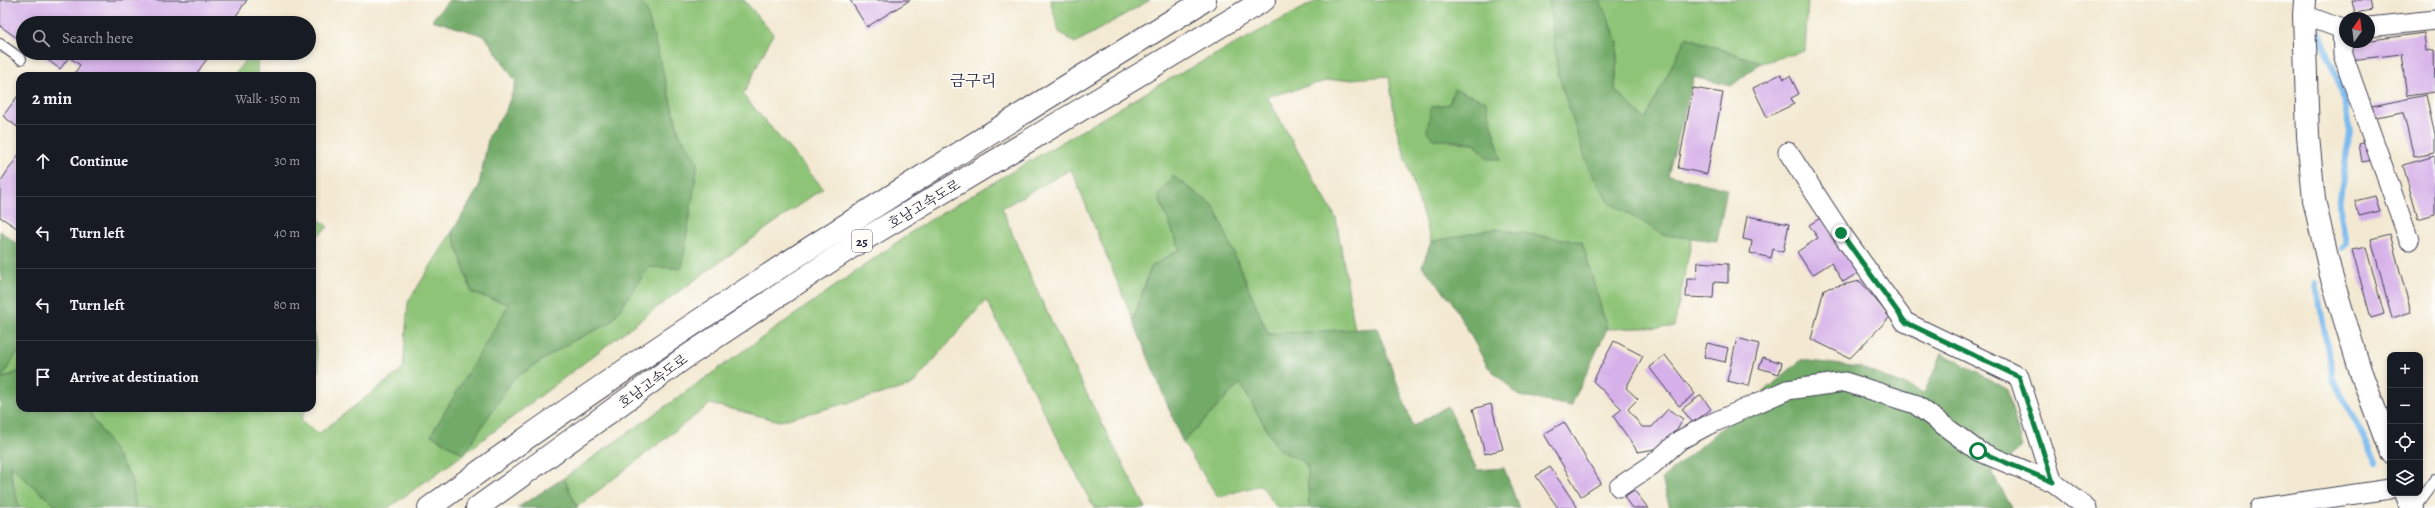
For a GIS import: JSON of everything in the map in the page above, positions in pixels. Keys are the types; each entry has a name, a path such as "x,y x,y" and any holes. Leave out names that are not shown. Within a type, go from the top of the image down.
{"main road":[{"name":"호남고속도로","path":"429,508 670,339 896,191 1205,0"},
{"name":"호남고속도로","path":"477,508 683,359 853,246 1264,0"},
{"path":"2304,8 2308,136 2314,200 2331,275 2360,370 2387,443"},
{"path":"2407,496 2413,508"}],"street":[{"path":"2304,8 2339,27"},
{"path":"2375,26 2435,20"},
{"path":"2343,48 2343,55 2409,240"},
{"path":"1788,152 1841,233 1905,322 2019,377 2053,482"},
{"path":"1619,487 1652,464 1680,440 1708,424 1787,390 1845,382 1915,404 1978,451 2053,482 2087,508"},
{"path":"2260,508 2387,489"}],"lane":[{"path":"0,44 16,56"},
{"path":"2413,508 2435,479"}],"green space":[{"path":"449,0 638,0 646,8 679,133 698,162 682,268 649,267 610,323 569,343 513,379 464,454 431,435 509,304 472,293 452,232 478,189 489,135 506,110 516,82 485,36 432,20"},
{"path":"638,0 744,0 773,34 743,95 823,188 656,308 464,454 513,379 569,343 610,323 649,267 682,268 697,162 679,133 646,8"},
{"path":"1050,0 1150,0 1075,43 1059,32"},
{"path":"1318,0 1549,0 1558,74 1664,235 1692,238 1674,327 1607,329 1582,242 1494,229 1431,242 1396,127 1389,76 1326,81 1267,97 1336,218 1355,330 1268,334 1214,206 1158,196 1180,249 1151,267 1133,320 1071,169 1002,208 1034,284 1052,322 1146,508 1094,508 986,300 911,386 780,421 710,404 577,507 564,478 920,226 1162,83","holes":["1449,104 1488,159 1475,143 1452,142 1431,107"]},
{"path":"1549,0 1600,0 1618,42 1615,90 1645,120 1686,37 1761,63 1731,86 1694,77 1668,175 1727,189 1717,241 1664,235 1610,203 1588,167 1558,74"},
{"path":"1600,0 1808,0 1805,51 1761,63 1686,37 1646,120 1615,90 1618,42"},
{"path":"246,60 258,60 257,72 236,72"},
{"path":"1454,89 1486,101 1501,159 1488,159 1475,143 1433,139 1427,131 1431,107 1449,104"},
{"path":"1173,176 1214,206 1268,334 1377,328 1413,426 1448,406 1477,470 1504,468 1519,508 1311,508 1309,505 1307,464 1278,449 1240,383 1183,443 1133,320 1151,267 1180,249 1158,196"},
{"path":"316,217 328,227 316,237"},
{"path":"1494,229 1582,242 1607,329 1571,406 1519,396 1488,367 1451,300 1422,266 1431,242"},
{"path":"0,231 16,243 16,355 1,379 16,373 16,412 90,412 131,478 136,508 58,508 9,465 19,508 0,508 0,281 3,278 0,274"},
{"path":"452,232 472,293 509,304 431,435 464,454 388,508 136,508 131,478 90,412 304,412 301,421 318,434 403,369 408,302"},
{"path":"316,349 319,370 316,379"},
{"path":"1942,353 2007,389 2022,447 1992,472 2012,508 1670,508 1662,479 1801,360 1859,367 1924,393"},
{"path":"16,354 16,373 0,379"},
{"path":"1240,383 1278,449 1307,464 1309,505 1311,508 1277,508 1261,485 1218,497 1183,443"},
{"path":"9,464 58,508 19,508"},
{"path":"564,478 578,508 517,508"}],"building":[{"path":"0,0 247,0 236,16 16,16 16,37 0,26"},
{"path":"850,0 910,0 867,27"},
{"path":"2352,0 2370,0 2372,10 2355,12"},
{"path":"2424,33 2426,51 2434,50 2435,92 2407,96 2401,54 2351,60 2350,48 2375,48 2375,40"},
{"path":"48,60 67,60 60,69"},
{"path":"73,60 206,60 198,72 76,72 80,65"},
{"path":"1781,74 1784,79 1790,76 1799,94 1791,98 1794,104 1767,117 1753,88"},
{"path":"1693,88 1723,93 1707,174 1678,168"},
{"path":"2426,95 2435,134 2435,153 2414,157 2403,112 2375,117 2372,106"},
{"path":"16,98 16,126 3,116"},
{"path":"2368,142 2372,160 2362,162 2359,144"},
{"path":"2435,156 2435,214 2418,219 2403,165"},
{"path":"16,159 16,227 0,217 0,182"},
{"path":"2375,196 2380,211 2359,216 2355,201"},
{"path":"1747,216 1789,224 1783,252 1773,249 1771,258 1750,253 1752,241 1743,239"},
{"path":"1822,217 1858,273 1843,282 1831,263 1812,275 1797,252 1818,238 1809,225"},
{"path":"2390,234 2411,312 2392,318 2371,239"},
{"path":"2366,247 2384,314 2371,318 2352,250"},
{"path":"1698,262 1728,264 1728,283 1714,282 1713,298 1686,297 1687,279 1697,279"},
{"path":"1860,281 1890,317 1850,358 1811,339 1824,289"},
{"path":"1737,338 1759,344 1749,386 1727,381"},
{"path":"1614,341 1643,356 1626,388 1638,399 1628,409 1642,427 1652,427 1668,409 1683,419 1666,447 1638,452 1613,416 1622,409 1593,381"},
{"path":"1707,343 1728,348 1725,362 1704,357"},
{"path":"1665,355 1695,394 1679,406 1649,367"},
{"path":"1763,357 1782,363 1779,374 1759,368"},
{"path":"1701,395 1711,409 1693,423 1682,409"},
{"path":"1491,404 1503,449 1485,454 1473,409"},
{"path":"1564,422 1601,483 1581,496 1544,434"},
{"path":"1550,467 1578,508 1558,508 1536,476"},
{"path":"1634,490 1648,508 1632,508 1624,497"}],"waterway":[{"path":"2316,27 2341,88 2350,132 2339,204 2346,244 2342,249"},
{"path":"2316,283 2333,379 2376,462"}],"district":[{"name":"금구리","path":"973,80"}],"route":[{"path":"1841,233 1905,322 2019,377 2035,431 2053,482 1978,451"}]}
